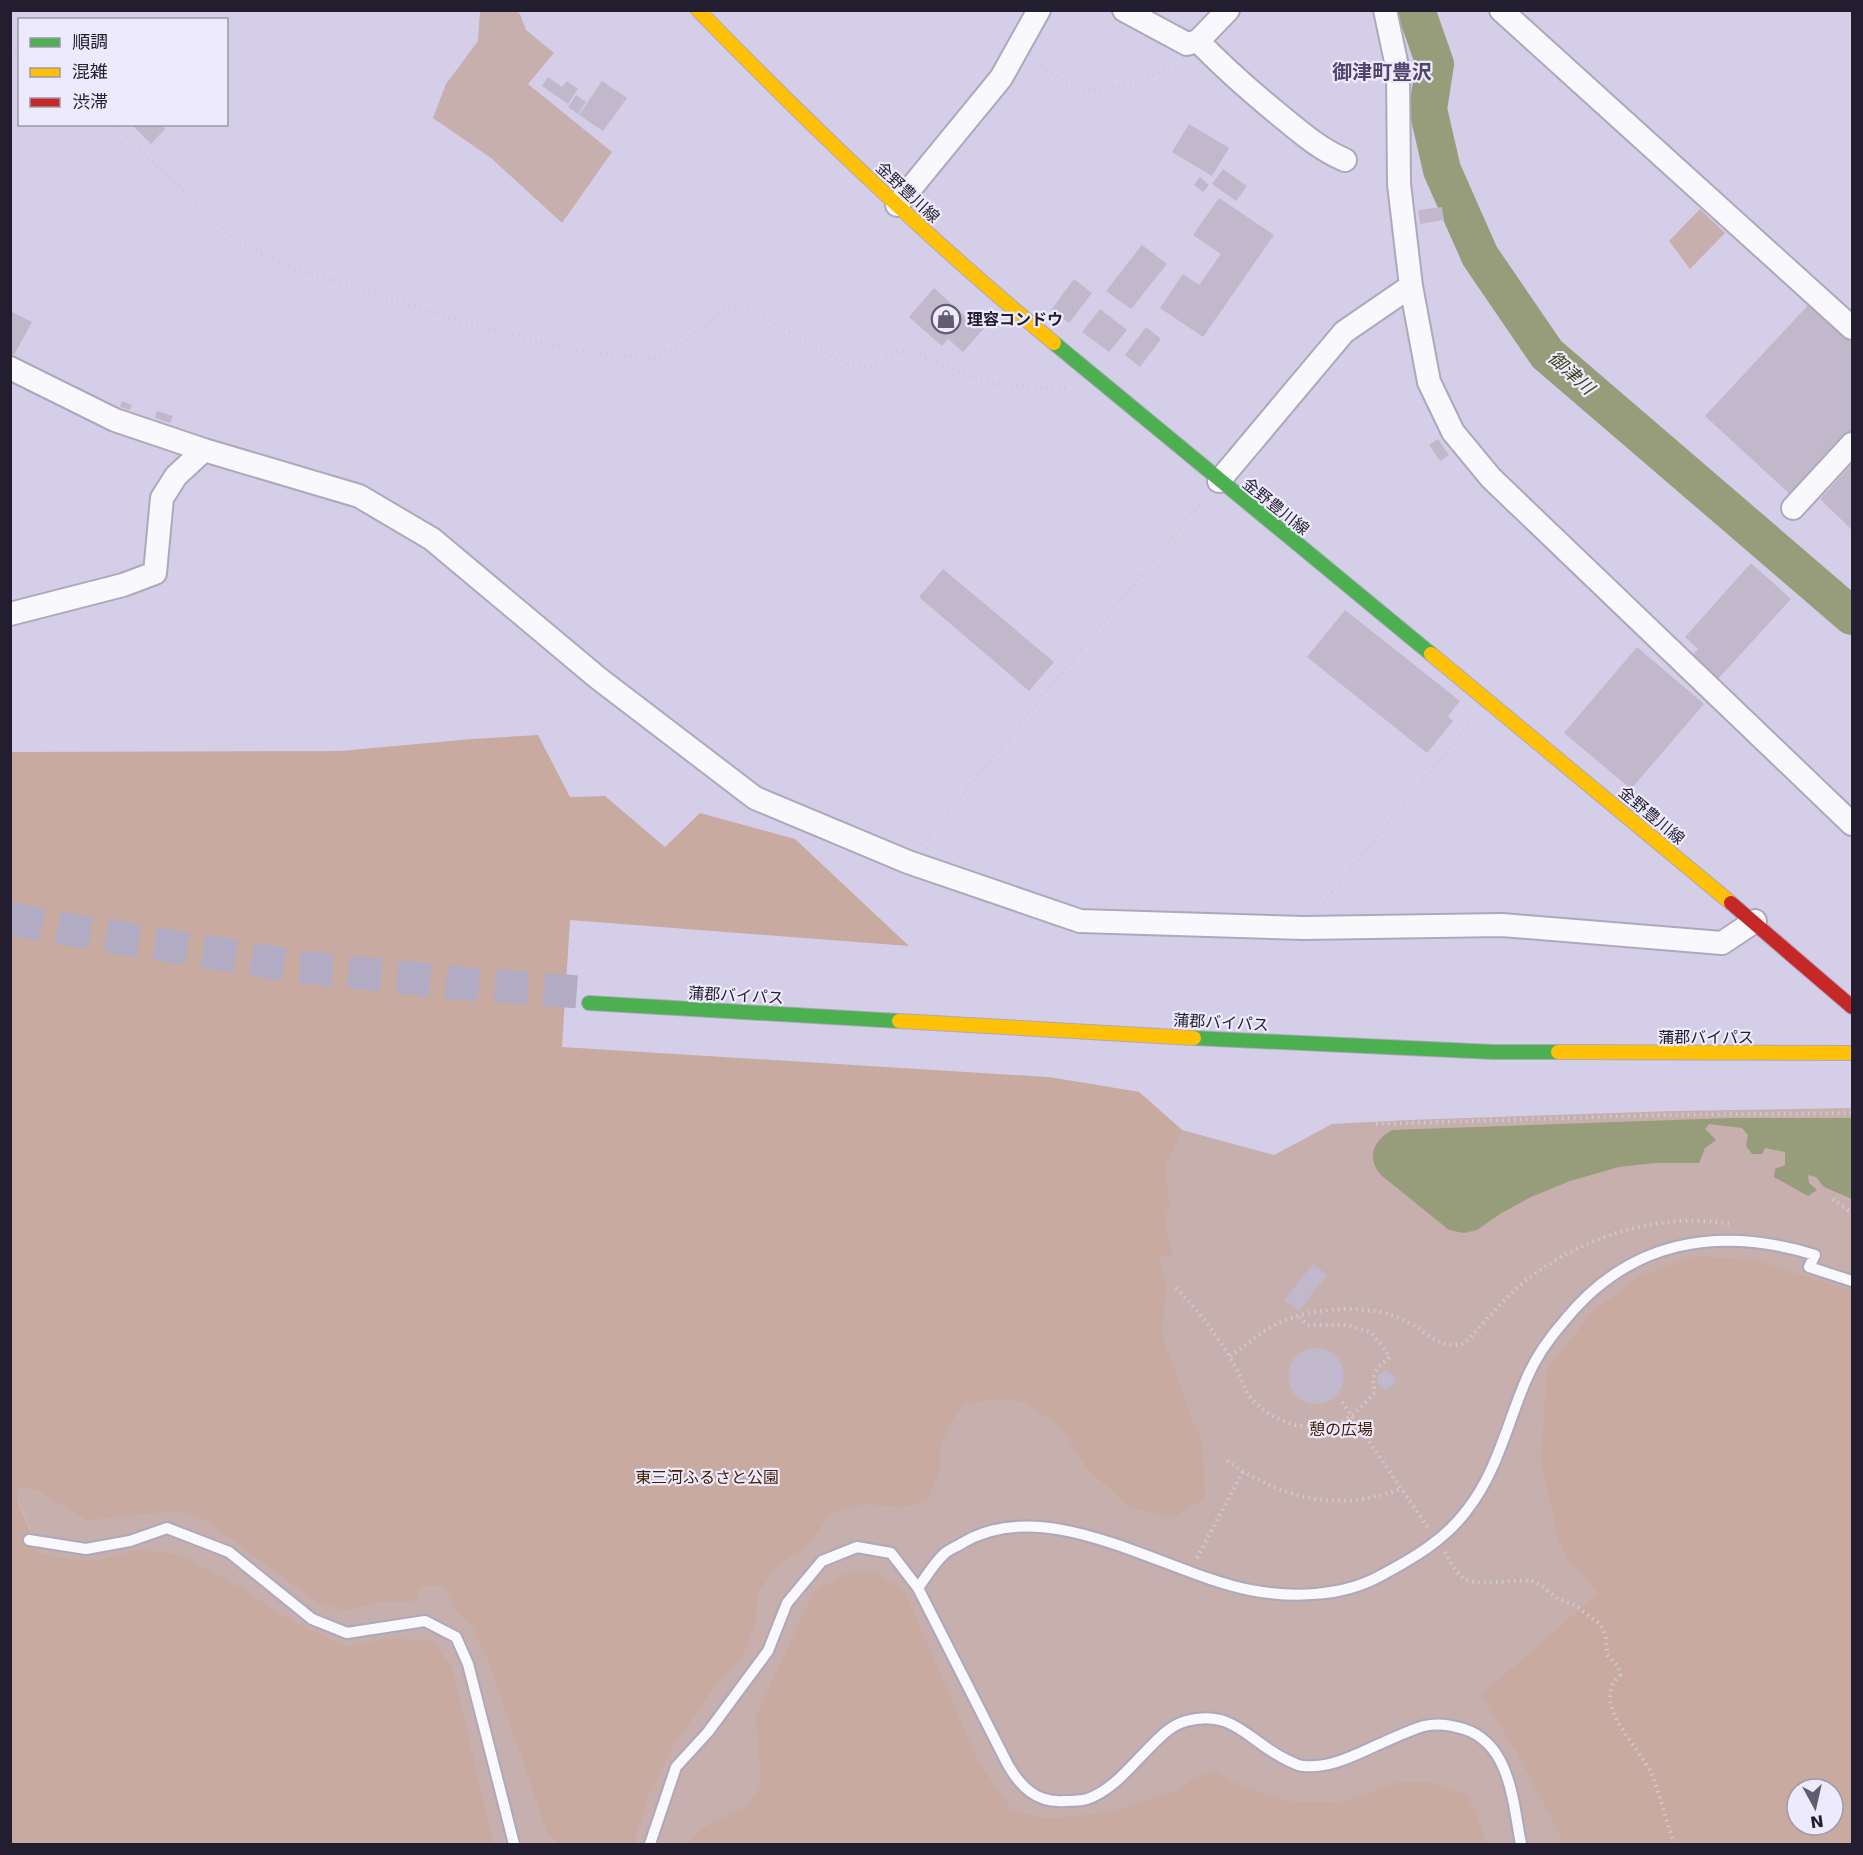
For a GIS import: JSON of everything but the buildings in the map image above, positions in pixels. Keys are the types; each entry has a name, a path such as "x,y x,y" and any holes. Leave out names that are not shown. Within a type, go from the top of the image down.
{"main road":[{"name":"金野豊川線","path":"698,10 774,88 982,282 1219,481 1755,921 1852,1007"},
{"name":"蒲郡バイパス","path":"1201,1024 591,998 1187,1037 1493,1052 1814,1048 1852,1042"},
{"name":"蒲郡バイパス","path":"1235,1026 1453,1036"},
{"name":"蒲郡バイパス","path":"1525,1038 1814,1048 1852,1053"}],"street":[{"path":"897,205 1001,78 1039,10"},
{"path":"1124,10 1187,44 1198,41 1228,10"},
{"path":"1385,10 1398,71 1399,183 1411,286 1429,382 1453,432 1491,478 1852,824"},
{"path":"1501,10 1852,328"},
{"path":"1198,41 1230,74 1295,128 1325,152 1345,160"},
{"path":"1219,481 1344,332 1411,286"},
{"path":"10,368 115,420 204,450 359,496 432,539 461,561 598,678 755,798 908,862 1080,921 1304,928 1502,925 1722,943 1755,921"},
{"path":"1793,508 1852,444"},
{"path":"10,614 123,585 155,573 162,498 176,476 204,450"}],"lane":[{"path":"918,1588 945,1553 970,1538 996,1529 1029,1526 1069,1531 1250,1590 1307,1594 1340,1591 1375,1579 1407,1562 1437,1541 1467,1511 1488,1478 1527,1378 1552,1335 1581,1300 1606,1279 1655,1253 1679,1245 1717,1240 1754,1242 1799,1250 1815,1255 1809,1267 1852,1281"},
{"path":"29,1540 86,1549 130,1541 167,1528 229,1552 312,1619 347,1633 425,1621 456,1637 468,1664 514,1845"},
{"path":"650,1845 676,1767 708,1732 768,1651 787,1602 822,1561 857,1547 891,1553 918,1588 1008,1765 1021,1786 1037,1797 1059,1802 1085,1800 1106,1790 1167,1730 1183,1722 1203,1717 1221,1719 1241,1729 1282,1758 1301,1766 1320,1766 1338,1762 1424,1726 1448,1724 1470,1731 1497,1753 1508,1776 1521,1845"}],"path":[{"path":"1037,62 1073,88 1086,91 1130,85 1166,69 1198,41"},
{"path":"115,126 238,243 293,268 470,324 576,351 649,358 678,346 721,312 734,308 748,310 848,364 863,368 873,366 898,350 909,351 981,381 1008,386 1063,389 1102,383"},
{"path":"908,862 1219,481"},
{"path":"1304,928 1488,700"},
{"path":"1376,1124 1659,1115 1852,1113"},
{"path":"1833,1199 1852,1213"},
{"path":"1230,1356 1282,1322 1343,1308 1362,1309 1407,1321 1444,1345 1456,1346 1466,1343 1515,1290 1533,1275 1581,1246 1611,1234 1646,1225 1717,1221 1740,1226"},
{"path":"1176,1288 1197,1308 1230,1356 1250,1396 1275,1419 1295,1425 1313,1427 1328,1425 1351,1416 1375,1392 1372,1376 1378,1367 1390,1357 1372,1333 1346,1325 1307,1325 1300,1317"},
{"path":"1342,1402 1456,1571 1466,1580 1480,1584 1530,1580 1541,1585 1558,1599 1573,1604 1600,1624 1606,1637 1607,1655 1618,1666 1620,1675 1614,1681 1610,1700 1623,1732 1650,1772 1674,1845"},
{"path":"1227,1461 1266,1485 1311,1499 1360,1500 1400,1489"},
{"path":"1190,1572 1243,1471"}],"green space":[{"path":"480,11 516,11 520,14 526,30 554,53 528,84 612,152 562,223 491,158 433,118 446,84 478,41"},
{"path":"1700,209 1725,233 1690,269 1669,241"},
{"path":"538,735 570,797 605,796 665,847 700,813 795,839 909,946 570,920 562,1047 1048,1077 1139,1092 1182,1130 1165,1167 1170,1207 1165,1216 1172,1257 1161,1256 1159,1262 1167,1282 1162,1334 1192,1420 1202,1439 1205,1498 1174,1517 1129,1507 1086,1467 1061,1427 1024,1402 997,1399 963,1405 941,1444 940,1468 928,1499 911,1506 864,1504 830,1513 809,1544 779,1564 757,1594 756,1623 742,1658 721,1677 672,1748 647,1799 634,1844 560,1844 547,1832 489,1662 473,1628 457,1612 444,1586 422,1586 415,1601 380,1602 345,1611 319,1603 209,1523 186,1512 87,1520 37,1490 17,1487 18,1502 40,1554 96,1561 137,1550 178,1554 247,1591 274,1611 348,1647 388,1638 432,1641 451,1665 494,1844 11,1844 10,752 340,751"},
{"name":"東三河ふるさと公園","path":"1048,1077 1139,1092 1182,1130 1274,1155 1332,1124 1674,1111 1852,1108 1852,1844 64,1844 101,1702 11,1484 10,1435 1015,1140"},
{"path":"1695,1256 1754,1260 1852,1291 1852,1844 1562,1844 1562,1839 1517,1753 1481,1695 1599,1593 1569,1561 1559,1541 1541,1463 1547,1370 1593,1311 1642,1275"},
{"path":"848,1573 876,1573 905,1592 978,1761 1011,1809 1047,1819 1111,1812 1177,1790 1194,1778 1214,1771 1241,1786 1287,1801 1342,1803 1394,1783 1430,1782 1467,1795 1483,1830 1486,1844 688,1844 703,1828 748,1805 761,1786 756,1716 814,1591"}],"shaded area":[{"path":"1731,1118 1852,1118 1852,1199 1824,1187 1816,1177 1808,1175 1809,1183 1817,1190 1808,1196 1774,1177 1775,1169 1785,1165 1785,1152 1765,1148 1762,1154 1752,1154 1746,1146 1748,1135 1742,1128 1709,1124 1705,1129 1716,1140 1705,1148 1699,1163 1655,1163 1619,1167 1570,1181 1531,1197 1477,1230 1464,1233 1449,1230 1381,1175 1376,1168 1373,1156 1376,1144 1392,1130"}],"waterway":[{"name":"御津川","path":"1416,10 1435,64 1428,109 1442,170 1480,256 1547,354 1852,616"}],"tunnel":[{"path":"10,918 294,966 447,982 592,993"}],"traffic: fast":[{"path":"1054,343 1431,654"},
{"path":"589,1003 899,1021"},
{"path":"1194,1038 1493,1052 1558,1052"}],"traffic: slow":[{"path":"698,10 871,181 1007,304 1054,343"},
{"path":"1431,654 1731,903"},
{"path":"899,1021 1194,1038"},
{"path":"1558,1052 1852,1053"}],"traffic: jam":[{"path":"1731,903 1852,1007"}],"place":[{"name":"理容コンドウ","path":"946,319"}],"district":[{"name":"御津町豊沢","path":"1382,72"}],"park label":[{"name":"憩の広場","path":"1341,1429"}]}
